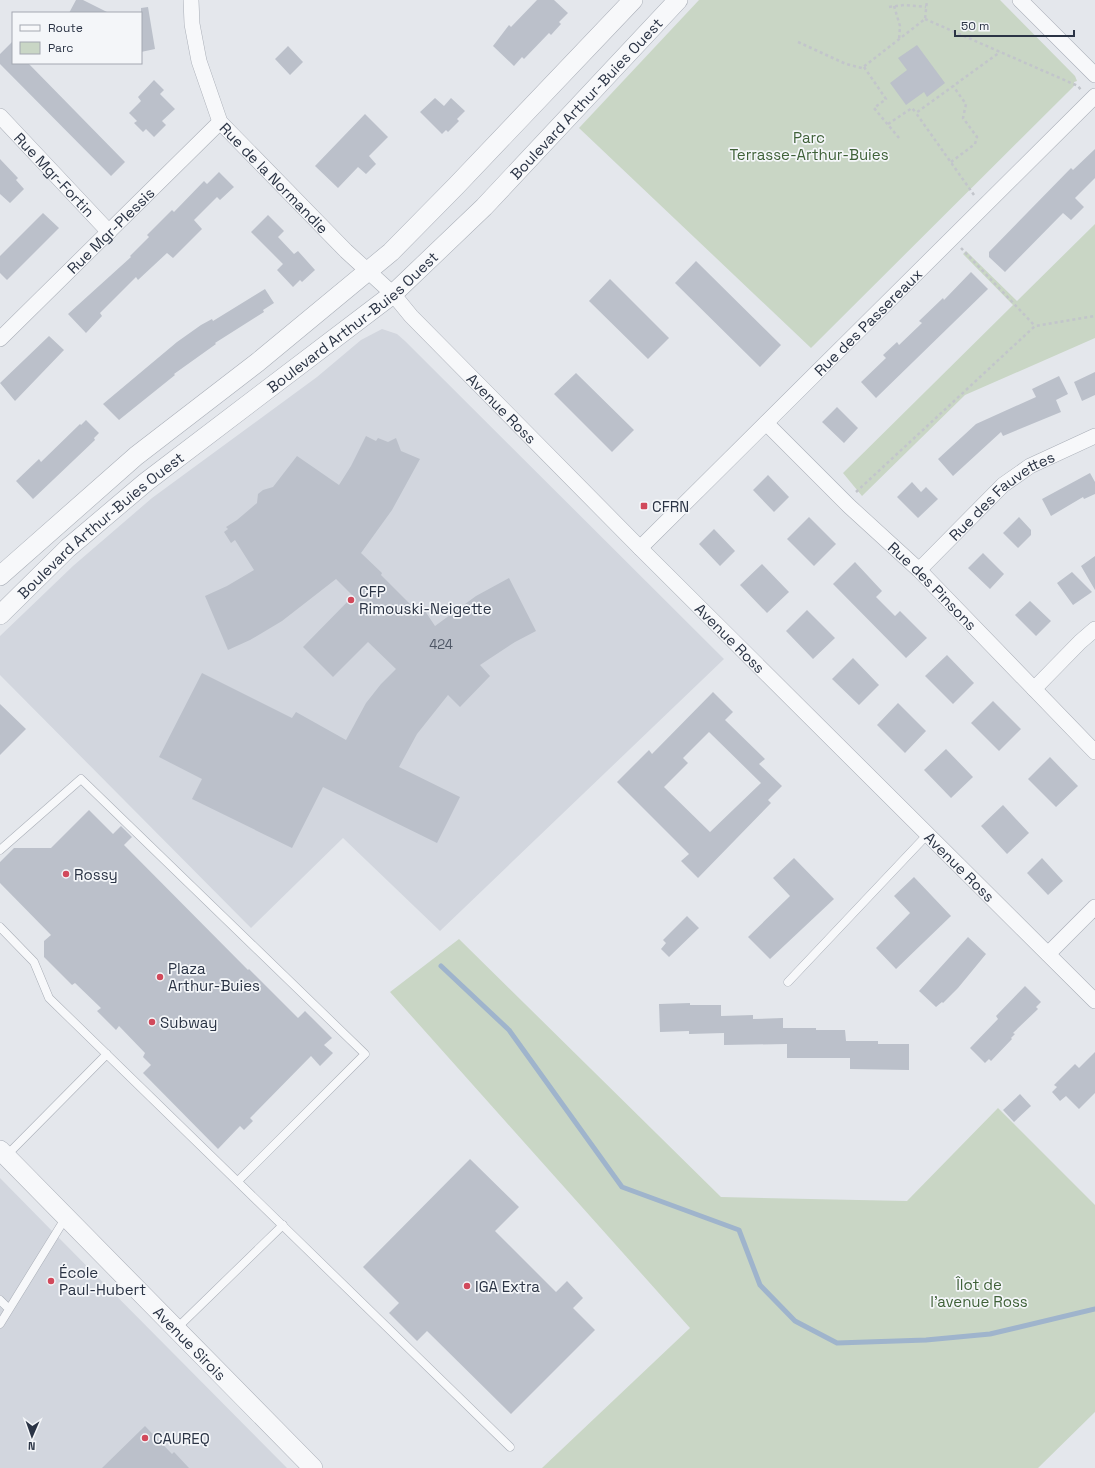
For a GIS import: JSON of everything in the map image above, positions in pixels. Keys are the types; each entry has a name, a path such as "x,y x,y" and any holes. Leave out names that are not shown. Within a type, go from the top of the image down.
{"street":[{"name":"Rue de la Normandie","path":"191,0 192,24 199,61 220,122 346,251 369,271"},
{"name":"Boulevard Arthur-Buies Ouest","path":"0,576 136,456 258,362 391,252 456,186 632,0"},
{"name":"Boulevard Arthur-Buies Ouest","path":"0,615 68,548 146,482 393,294 484,207 678,0"},
{"path":"1020,0 1095,75"},
{"name":"Rue des Passereaux","path":"640,548 1093,98"},
{"name":"Rue Mgr-Fortin","path":"0,116 109,232"},
{"name":"Rue Mgr-Plessis","path":"0,339 220,122"},
{"name":"Avenue Ross","path":"369,271 393,294 417,322 640,548 1095,1001"},
{"name":"Rue des Pinsons","path":"766,423 849,506 919,570 1095,752"},
{"name":"Rue des Fauvettes","path":"919,570 1002,485 1030,466 1095,436"},
{"path":"1034,689 1080,642 1095,629"},
{"path":"1048,954 1095,907"},
{"name":"Avenue Sirois","path":"2,1156 66,1217 313,1468"}],"lane":[{"path":"0,850 81,779 365,1054 238,1181"},
{"path":"788,982 927,835"},
{"path":"0,927 34,962 49,998 510,1447"},
{"path":"2,1156 107,1054"},
{"path":"0,1324 66,1217"},
{"path":"176,1329 283,1225"},
{"path":"0,1300 9,1309"}],"path":[{"path":"798,42 846,64 857,68 864,67 925,19 927,0"},
{"path":"888,7 904,5 926,7"},
{"path":"894,6 900,26 899,40"},
{"path":"925,19 1078,86 1093,98"},
{"path":"916,113 1000,52"},
{"path":"864,67 886,99 874,108 899,138"},
{"path":"951,162 975,144 977,137 963,118 966,104 953,86"},
{"path":"888,124 912,108 982,207"},
{"path":"951,238 1035,326"},
{"path":"849,506 858,489 1035,326 1095,316"}],"shaded area":[{"name":"CFP Rimouski-Neigette","path":"382,329 397,334 405,341 724,659 440,931 343,838 251,928 0,675 0,636 73,566 152,498 317,377 361,340"},
{"name":"École Paul-Hubert","path":"0,1178 56,1235 287,1468 0,1468"}],"green space":[{"name":"Parc Terrasse-Arthur-Buies","path":"699,0 1000,0 1075,76 1077,81 1074,82 1074,86 811,348 579,128"},
{"path":"1095,224 1095,338 965,395 862,496 843,473 1013,305 963,254 966,251 1017,301"},
{"name":"Îlot de l'avenue Ross","path":"459,939 721,1197 907,1201 998,1108 1095,1205 1095,1412 1038,1468 542,1468 690,1328 390,992"}],"building":[{"path":"76,0 83,0 107,12 70,12"},
{"path":"537,0 554,0 568,13 559,22 561,24 551,35 549,33 524,59 522,57 514,66 493,46 509,25 511,27"},
{"path":"148,7 155,49 142,52 142,12 141,8"},
{"path":"12,42 12,64 29,64 125,162 111,176 0,64 0,54"},
{"path":"917,45 945,83 927,97 924,92 906,105 890,83 907,70 898,58"},
{"path":"288,46 303,62 290,75 275,59"},
{"path":"154,80 164,90 160,94 175,109 162,121 166,125 154,137 146,129 143,132 134,123 137,121 129,113 141,101 138,97"},
{"path":"435,98 444,106 451,98 465,111 457,119 459,121 448,132 446,130 442,134 420,112"},
{"path":"365,114 388,137 369,156 376,164 366,174 358,167 338,188 315,166"},
{"path":"1095,149 1095,178 1075,198 1084,207 1071,220 1063,213 1005,272 989,257 989,252 1071,168 1073,170"},
{"path":"0,159 18,178 16,180 24,189 10,203 0,194"},
{"path":"219,172 234,187 220,200 217,197 194,220 202,229 173,258 167,253 138,280 136,277 100,313 102,316 86,333 68,314 131,257 130,256 149,237 147,235 172,210 174,212 204,181 207,184"},
{"path":"43,213 59,228 7,280 0,273 0,256"},
{"path":"268,215 284,231 278,237 294,254 298,251 315,270 302,282 300,280 293,287 277,270 283,264 251,232"},
{"path":"696,261 781,345 760,367 675,283"},
{"path":"971,272 988,289 876,398 861,382 886,358 883,355 897,342 899,345 922,323 919,321 943,298 944,300"},
{"path":"610,279 669,338 648,359 589,301"},
{"path":"265,289 274,303 263,310 264,312 215,343 216,344 174,374 175,375 119,420 103,404 177,342 201,325 212,319 213,321"},
{"path":"49,336 64,350 15,401 0,383"},
{"path":"1095,372 1095,395 1082,401 1074,382"},
{"path":"576,373 634,430 612,452 554,394"},
{"path":"1059,376 1068,394 1056,400 1061,412 1003,436 1001,432 953,476 938,459 976,424 1036,397 1032,389"},
{"path":"837,407 858,428 844,443 822,422"},
{"path":"86,420 99,433 94,438 95,440 33,499 16,481 39,459 41,462"},
{"name":"CFP Rimouski-Neigette","path":"366,436 376,441 378,438 388,442 396,438 401,451 420,459 392,510 361,553 421,615 425,611 435,626 476,596 509,578 536,631 515,642 480,665 490,676 460,707 448,695 417,734 399,767 460,797 437,843 323,787 292,848 192,799 202,779 159,757 202,673 292,718 296,712 346,740 366,703 381,684 396,669 368,642 333,677 303,647 353,596 336,579 282,621 250,640 228,650 205,596 227,586 254,570 235,540 231,543 224,532 228,529 226,527 257,503 258,494 263,490 273,487 297,456 339,485 351,466"},
{"path":"1090,473 1095,482 1095,494 1084,499 1083,497 1051,516 1042,499"},
{"path":"768,475 789,497 774,512 753,490"},
{"path":"912,482 921,492 926,487 938,499 918,518 897,497"},
{"path":"809,517 836,544 814,566 787,539"},
{"path":"1019,517 1031,530 1031,535 1018,548 1003,533"},
{"path":"714,529 735,551 720,566 699,544"},
{"path":"983,553 1004,574 990,589 968,568"},
{"path":"1095,556 1095,590 1081,566"},
{"path":"855,562 882,591 876,597 895,616 900,611 927,638 906,658 833,584"},
{"path":"762,564 789,592 767,613 740,585"},
{"path":"1072,572 1092,592 1073,605 1057,583"},
{"path":"1030,601 1051,621 1036,636 1015,615"},
{"path":"807,610 835,638 813,659 786,631"},
{"path":"947,655 974,683 953,704 925,676"},
{"path":"853,658 879,685 859,705 832,679"},
{"path":"713,692 733,712 725,720 765,759 759,764 782,786 768,800 771,803 698,878 681,861 689,854 617,782 649,750 652,754","holes":["709,732 761,783 710,832 664,787 688,763 683,758"]},
{"path":"993,701 1021,729 999,751 971,723"},
{"path":"898,703 926,731 905,753 877,725"},
{"path":"0,704 26,729 0,755"},
{"path":"946,749 973,777 951,798 924,770"},
{"path":"1050,757 1078,786 1056,807 1028,779"},
{"path":"1003,805 1029,833 1007,854 981,826"},
{"name":"Plaza Arthur-Buies","path":"89,810 113,834 121,826 132,837 124,845 248,970 249,969 298,1018 305,1011 332,1038 324,1045 333,1053 320,1066 311,1056 250,1118 253,1121 244,1130 240,1126 218,1149 143,1073 151,1065 143,1057 145,1053 119,1026 116,1030 97,1011 101,1008 75,983 72,985 44,957 44,941 51,935 0,883 0,862 14,848 51,848"},
{"path":"794,858 834,899 770,959 748,937 790,896 773,878"},
{"path":"1042,858 1063,881 1048,895 1027,873"},
{"path":"914,877 951,916 896,969 876,948 910,913 894,896"},
{"path":"687,916 699,928 669,957 661,949 666,943 663,940"},
{"path":"968,937 986,954 958,988 943,1003 942,1002 936,1007 919,991"},
{"path":"1025,986 1041,1002 1036,1007 1038,1009 1013,1033 1015,1034 1011,1038 1012,1039 991,1061 989,1059 985,1063 970,1048 998,1019 996,1016"},
{"path":"690,1003 690,1005 721,1005 721,1016 753,1015 753,1019 783,1018 783,1028 845,1030 846,1041 878,1041 878,1044 909,1044 909,1070 850,1069 850,1058 787,1058 787,1044 724,1045 724,1033 689,1034 689,1031 660,1032 659,1004"},
{"path":"1095,1052 1095,1093 1079,1109 1066,1096 1060,1101 1052,1092 1057,1087 1054,1085 1075,1064 1079,1068"},
{"path":"1020,1094 1031,1106 1014,1122 1003,1110"},
{"name":"IGA Extra","path":"470,1159 519,1207 495,1231 556,1292 567,1281 583,1298 573,1308 595,1330 511,1414 427,1331 417,1341 389,1313 399,1303 363,1267"},
{"name":"CAUREQ","path":"145,1426 172,1454 174,1452 189,1468 102,1468"}],"waterway":[{"path":"441,966 509,1030 622,1187 739,1230 760,1285 795,1321 837,1343 926,1340 990,1334 1095,1309"}],"place":[{"name":"CFRN","path":"644,506"},
{"name":"CFP Rimouski-Neigette","path":"351,600"},
{"name":"Rossy","path":"66,874"},
{"name":"Plaza Arthur-Buies","path":"160,977"},
{"name":"Subway","path":"152,1022"},
{"name":"École Paul-Hubert","path":"51,1281"},
{"name":"IGA Extra","path":"467,1286"},
{"name":"CAUREQ","path":"145,1438"}]}
